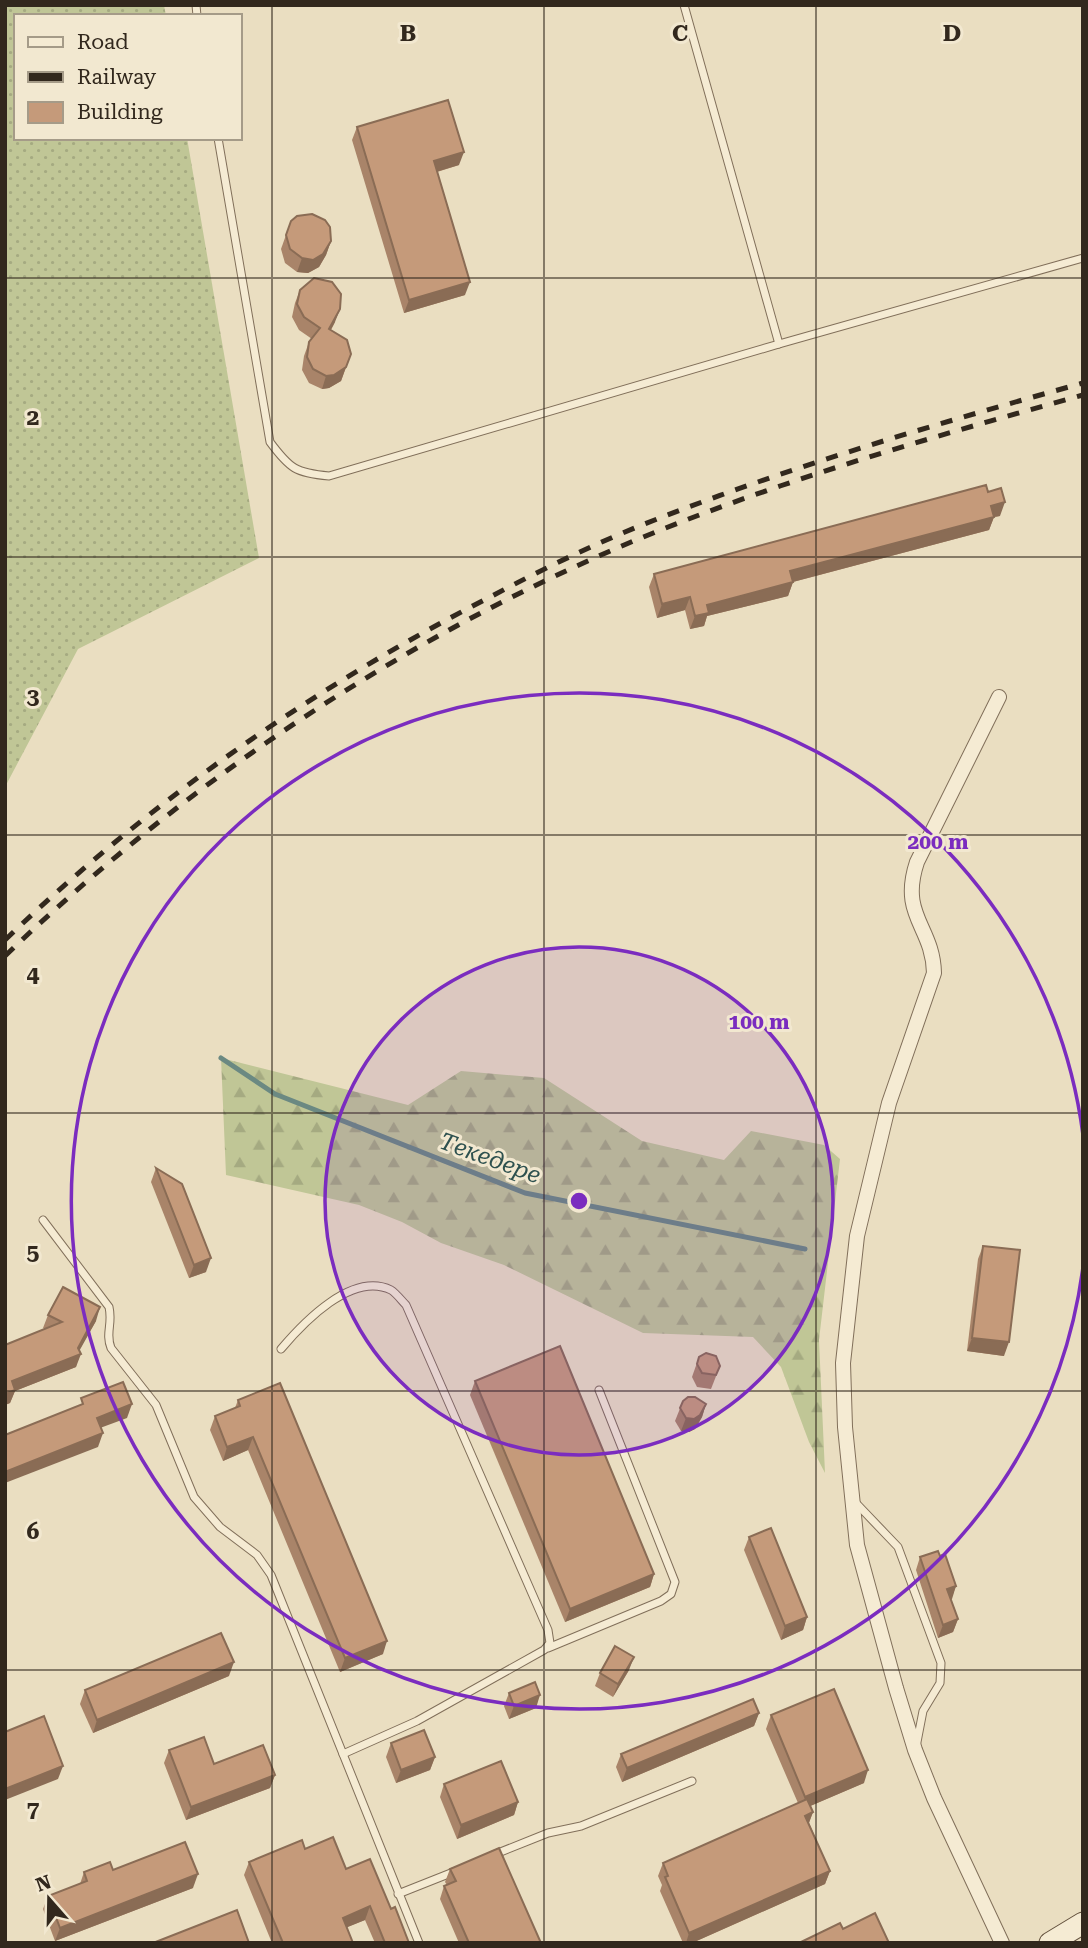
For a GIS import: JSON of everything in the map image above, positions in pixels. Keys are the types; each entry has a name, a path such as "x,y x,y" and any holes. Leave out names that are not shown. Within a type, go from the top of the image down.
{"main road":[{"path":"1050,1943 1083,1923"}],"street":[{"path":"999,697 917,862 911,881 912,907 933,954 934,973 889,1103 857,1236 843,1363 850,1497 857,1545 915,1750 934,1798 1001,1942"}],"lane":[{"path":"684,5 779,344"},
{"path":"218,140 270,442 285,462 303,474 329,477 779,344 1083,258"},
{"path":"43,1220 109,1307 112,1319 107,1338 111,1348 156,1405 194,1497 220,1527 257,1555 271,1575 419,1943"},
{"path":"281,1349 318,1310 352,1291 372,1286 392,1290 406,1305 548,1630 550,1643 544,1650"},
{"path":"343,1754 417,1721 544,1650 661,1601 671,1594 675,1582 599,1390"},
{"path":"850,1497 898,1547 941,1663 940,1683 923,1711 915,1750"},
{"path":"486,1858 548,1833 581,1826 692,1781"},
{"path":"398,1894 461,1869"}],"green space":[{"path":"5,5 164,5 166,14 14,14 14,140 187,140 259,558 78,649 5,787"},
{"path":"221,1058 408,1105 461,1071 544,1078 642,1141 724,1160 751,1131 824,1145 840,1159 819,1340 825,1473 809,1442 781,1367 753,1337 643,1333 504,1265 441,1243 402,1222 359,1205 226,1175"}],"building":[{"path":"448,100 464,152 434,161 470,282 409,300 357,127"},
{"path":"312,214 325,220 330,227 331,241 323,254 313,260 302,258 290,249 286,235 291,221 297,216"},
{"path":"314,278 332,282 341,294 340,309 329,329 347,340 351,354 346,367 334,375 326,376 313,369 307,357 309,342 320,328 304,317 297,304 300,290"},
{"path":"986,485 988,492 1001,488 1005,502 991,506 994,517 790,571 793,582 707,605 709,613 695,616 690,597 662,604 654,574"},
{"path":"156,1168 182,1184 211,1258 194,1265"},
{"path":"983,1246 1020,1250 1009,1342 972,1338"},
{"path":"63,1287 100,1307 78,1348 81,1354 12,1381 15,1390 5,1394 5,1345 62,1322 48,1315"},
{"path":"560,1346 654,1574 570,1609 475,1381"},
{"path":"706,1353 716,1356 720,1366 716,1375 702,1373 697,1364 699,1357"},
{"path":"123,1382 132,1404 97,1418 103,1433 5,1472 5,1435 83,1404 81,1398"},
{"path":"280,1383 387,1641 345,1658 253,1437 227,1447 215,1416 240,1406 238,1400"},
{"path":"688,1397 695,1397 706,1404 700,1415 694,1419 686,1418 680,1408"},
{"path":"771,1528 807,1617 785,1626 749,1537"},
{"path":"938,1551 940,1556 945,1554 956,1586 947,1589 958,1619 943,1625 920,1557"},
{"path":"221,1633 234,1662 97,1720 85,1690"},
{"path":"615,1646 634,1657 618,1684 600,1673"},
{"path":"535,1682 540,1695 514,1706 509,1693"},
{"path":"834,1689 868,1770 805,1797 771,1715"},
{"path":"753,1699 759,1713 627,1768 621,1754"},
{"path":"44,1716 63,1766 5,1789 5,1732"},
{"path":"424,1730 435,1757 401,1770 391,1743"},
{"path":"204,1737 214,1764 263,1745 275,1775 191,1807 169,1750"},
{"path":"501,1761 518,1802 461,1825 444,1784"},
{"path":"807,1799 813,1812 805,1816 830,1871 689,1933 665,1877 668,1876 663,1863"},
{"path":"333,1837 346,1869 370,1859 391,1909 395,1907 409,1943 385,1943 370,1906 343,1918 353,1943 283,1943 249,1862 302,1840 305,1849"},
{"path":"185,1842 198,1874 60,1928 48,1896 87,1881 84,1872 110,1862 113,1870"},
{"path":"499,1848 541,1943 469,1943 444,1886 456,1881 450,1869"},
{"path":"237,1910 249,1943 153,1943"},
{"path":"875,1913 889,1943 799,1943 840,1923 843,1929"}],"waterway":[{"name":"Текедере","path":"221,1058 275,1094 525,1193 805,1249"}],"railway":[{"path":"5,940 117,840 236,750 361,669 510,587 619,535 747,486 914,432 1083,383"},
{"path":"5,956 75,892 223,773 382,668 465,621 550,579 691,518 801,479 1083,395"}]}
